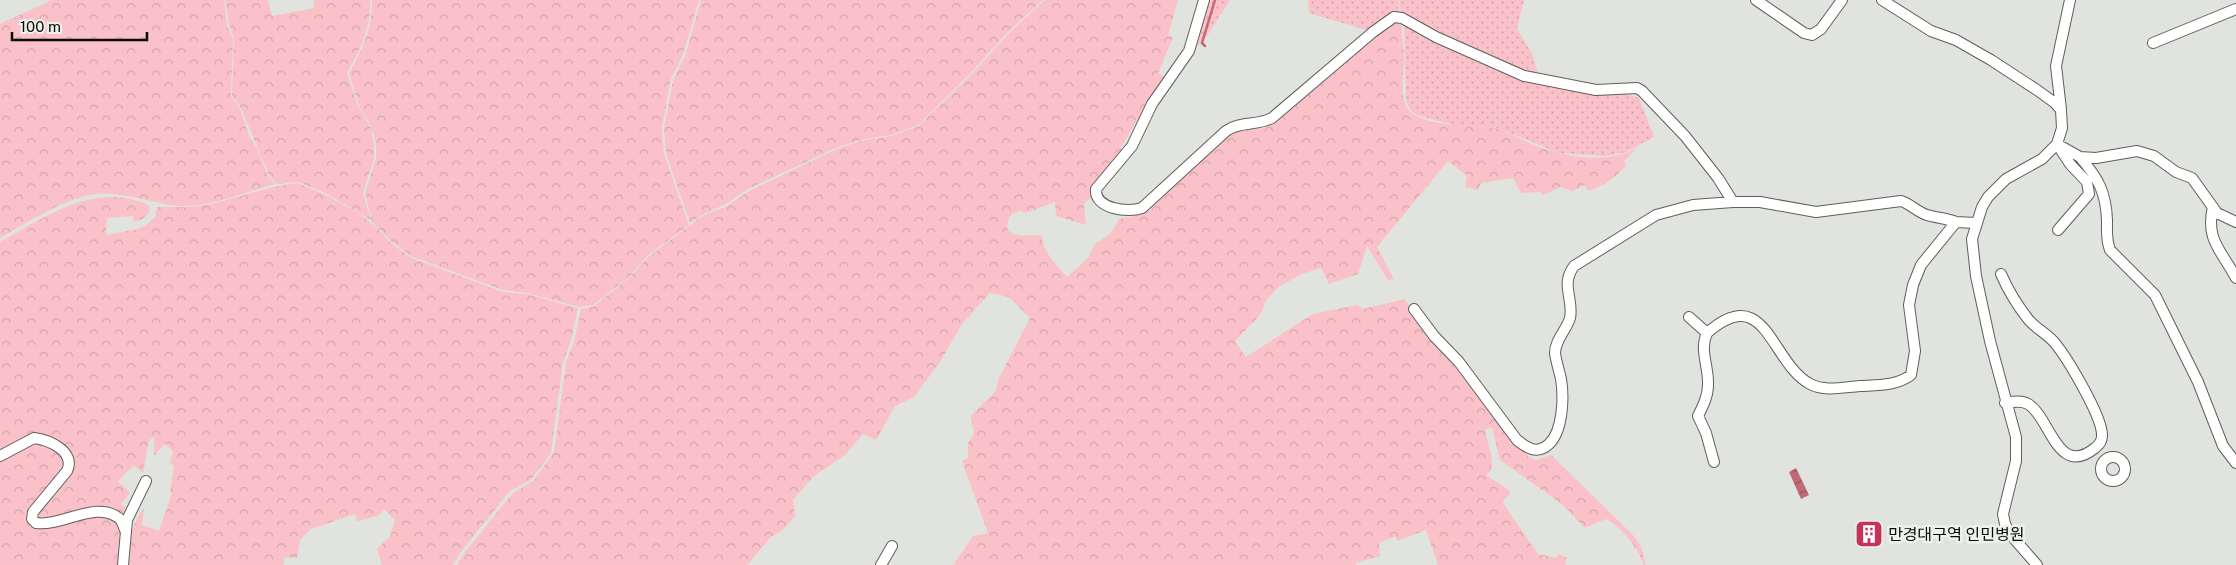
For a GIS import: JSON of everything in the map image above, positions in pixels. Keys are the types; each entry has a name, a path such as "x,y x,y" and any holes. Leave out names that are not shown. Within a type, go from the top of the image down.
{"street":[{"path":"1204,0 1189,51 1152,104 1132,146 1096,189 1096,195 1102,203 1124,210 1142,208 1226,131 1235,125 1260,122 1272,118 1373,32 1389,20 1398,17 1408,19 1436,37 1524,76 1596,90 1636,88 1642,91 1685,136 1718,178 1732,202"},
{"path":"1756,0 1804,33 1812,35 1821,29 1842,0"},
{"path":"1882,0 1931,31 1956,40 1991,60 2037,90 2055,103 2061,110"},
{"path":"2037,565 2010,534 2005,524 2004,514 2016,461 2016,437 2005,403 1976,276 1972,239 1976,222 1985,202 1997,187 2006,179 2042,159 2057,144 2062,128 2056,66 2070,0"},
{"path":"2153,43 2236,10"},
{"path":"2057,144 2080,157 2102,187 2107,215 2106,242 2110,250 2155,295 2198,382 2223,446 2236,462"},
{"path":"2057,144 2070,164 2087,182 2089,187 2089,194 2058,230"},
{"path":"2080,157 2096,158 2137,151 2154,156 2176,172 2192,178 2217,213 2236,222"},
{"path":"1414,310 1434,336 1459,362 1516,440 1536,451 1546,448 1555,438 1560,428 1561,382 1555,351 1569,319 1567,282 1569,273 1574,266 1656,215 1693,205 1732,202 1760,202 1816,212 1901,201 1911,204 1928,215 1944,217 1956,222 1976,222"},
{"path":"2213,207 2210,221 2214,244 2236,278"},
{"path":"1714,462 1706,433 1698,416 1704,404 1708,384 1703,347 1708,333 1730,318 1744,314 1753,317 1762,326 1794,369 1811,384 1824,388 1901,383 1911,376 1914,351 1909,305 1912,285 1921,265 1956,222"},
{"path":"2001,274 2008,290 2027,318 2054,342 2083,388 2101,427 2102,438 2094,449 2080,456 2071,456 2058,448 2040,417 2028,404 2005,403"},
{"path":"1689,317 1708,333"},
{"path":"0,456 34,438 58,447 68,457 70,464 67,471 33,512 32,519 36,523 106,512 121,520 126,532"},
{"path":"2094,449 2104,461"},
{"path":"123,565 127,520 146,481"},
{"path":"880,565 892,546"}],"green space":[{"path":"52,0 224,0 227,25 233,38 231,95 241,111 249,136 258,150 267,174 275,184 220,201 186,206 160,203 123,195 98,194 85,196 52,209 0,238 0,24"},
{"path":"225,0 268,0 272,16 314,8 314,0 370,0 367,29 347,73 358,106 371,128 374,145 374,159 363,193 371,220 327,194 299,182 276,184 268,173 242,110 232,95 234,37 229,25"},
{"path":"372,0 699,0 683,55 671,79 662,128 664,154 689,225 647,256 629,277 593,305 580,307 527,293 503,290 413,257 393,243 372,222 365,193 376,159 376,145 372,128 359,106 349,73 369,29"},
{"path":"701,0 1043,0 1009,31 968,76 918,125 892,135 864,139 838,147 748,189 726,204 690,223 666,154 664,128 673,80 685,56"},
{"path":"1045,0 1178,0 1168,35 1173,37 1158,74 1168,77 1155,91 1121,147 1121,156 1090,191 1091,197 1084,204 1086,225 1056,216 1055,202 1026,213 1016,212 1009,219 1007,227 1013,234 1025,236 1042,235 1044,247 1067,277 1088,258 1094,245 1111,233 1119,219 1139,215 1150,210 1177,181 1193,169 1232,132 1264,128 1271,125 1386,28 1401,21 1404,55 1402,84 1404,99 1406,106 1417,116 1439,123 1495,128 1534,145 1572,156 1599,158 1625,153 1637,148 1624,161 1626,166 1599,187 1588,191 1585,185 1572,191 1561,187 1543,195 1540,192 1521,193 1513,178 1481,183 1478,190 1465,187 1467,176 1448,161 1377,247 1394,279 1388,280 1367,246 1358,274 1329,284 1321,268 1302,274 1278,287 1266,301 1260,315 1235,341 1246,357 1313,314 1357,305 1363,309 1405,299 1420,324 1529,457 1536,460 1551,455 1633,535 1641,546 1646,565 1644,565 1638,551 1618,527 1606,519 1585,528 1563,505 1500,460 1492,427 1485,430 1492,459 1491,471 1486,475 1509,490 1510,494 1502,501 1538,554 1556,558 1559,554 1567,558 1566,565 1438,565 1426,530 1397,541 1396,536 1379,543 1380,556 1355,563 1356,565 953,565 973,536 988,533 962,461 968,458 968,443 974,434 971,416 996,391 998,380 1030,318 1009,297 990,293 962,324 940,362 914,397 895,406 876,440 863,434 844,456 814,476 793,500 795,516 784,529 771,537 747,565 457,565 465,552 512,494 534,480 554,452 566,362 574,342 581,309 594,306 629,278 648,257 702,216 727,206 749,191 839,148 864,140 892,136 918,126 969,77 1010,32"},
{"path":"1209,0 1214,0 1202,43 1198,46 1198,22"},
{"path":"1216,0 1230,0 1203,42"},
{"path":"1308,0 1399,0 1398,7 1401,17 1373,32 1309,13"},
{"path":"1400,0 1524,0 1517,29 1532,53 1539,78 1403,17 1399,7"},
{"path":"1404,22 1523,79 1541,85 1567,86 1596,94 1626,94 1639,98 1654,137 1626,152 1606,156 1559,153 1495,127 1455,125 1419,116 1410,110 1406,100"},
{"path":"298,183 326,195 360,214 392,244 412,258 503,292 527,294 578,308 571,341 563,362 551,453 531,480 510,491 463,549 453,565 382,565 377,549 390,536 395,520 384,509 378,516 357,521 355,514 311,529 300,540 297,558 285,557 283,565 129,565 131,535 139,515 144,508 142,525 159,531 172,493 170,492 174,466 170,463 173,451 165,444 154,456 154,437 149,440 143,473 134,465 118,481 130,493 121,504 128,510 123,518 120,514 45,520 35,518 72,464 40,436 0,453 0,242 53,213 71,205 90,200 109,197 129,199 148,205 150,210 147,215 134,222 133,216 107,218 106,235 137,229 146,225 155,217 157,207 204,205 265,189"},
{"path":"35,441 57,450 67,464 30,520 72,519 106,515 121,524 120,565 0,565 0,458"}],"water":[{"path":"1796,468 1809,495 1801,499 1789,472"}],"waterway":[{"path":"1205,46 1202,43 1215,0"}],"place":[{"name":"만경대구역 인민병원","path":"1869,534"}]}
